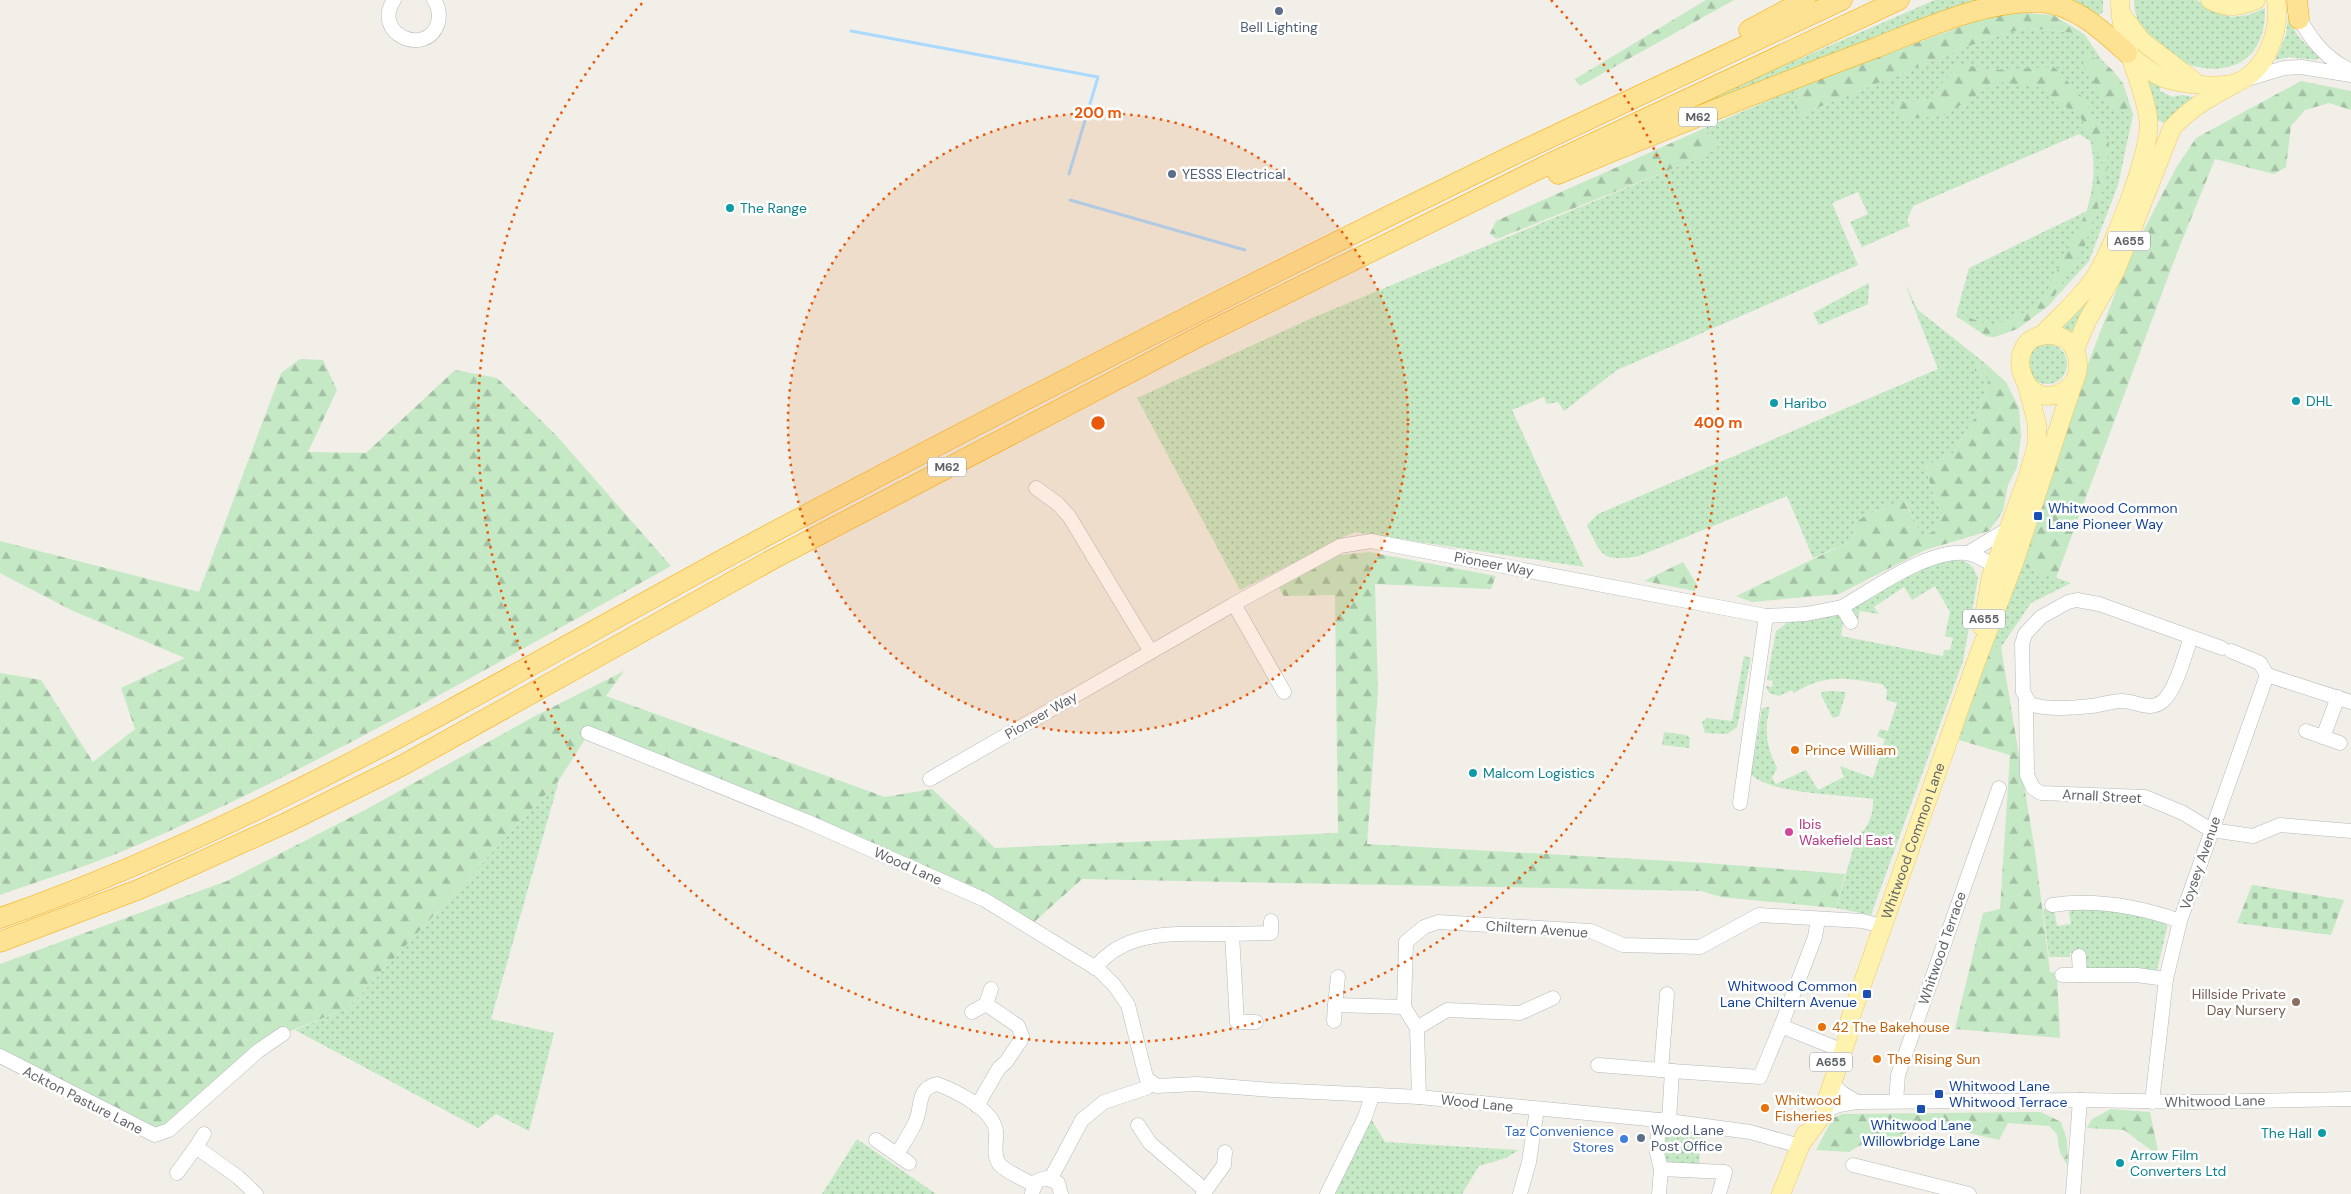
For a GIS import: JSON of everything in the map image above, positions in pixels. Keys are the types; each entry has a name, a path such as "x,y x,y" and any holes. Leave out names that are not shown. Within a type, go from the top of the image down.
{"highway":[{"name":"M62","path":"1509,157 1806,0"},
{"name":"M62","path":"0,918 77,889 190,842 311,784 764,537 1216,302 1509,157 1842,0"},
{"name":"M62","path":"0,942 65,919 209,859 403,765 773,559 1177,348 1562,158 1899,0"},
{"name":"M62","path":"1378,248 1811,72 1966,13 2023,1 2059,5 2098,26 2128,53"}],"main road":[{"path":"2210,0 2228,7 2239,6 2256,0"},
{"name":"A655","path":"2073,384 2079,367 2075,349 2087,321 2105,292 2123,255 2172,128 2184,115 2204,100 2250,75 2267,53 2276,24 2278,9 2276,0"},
{"name":"A655","path":"2027,385 2020,374 2020,358 2028,344 2041,336 2075,301 2106,259 2127,206 2148,142 2148,118 2122,31 2120,6"},
{"name":"A655","path":"2120,6 2142,41 2198,84"},
{"path":"2128,53 2163,78 2215,85 2238,82"},
{"path":"2041,336 2060,337 2075,349"},
{"path":"2027,385 2035,392 2050,395 2065,391 2073,384"},
{"name":"Whitwood Common Lane","path":"1781,1194 1800,1145 1828,1099 1848,1036 1850,1019 1976,662 1996,615 2073,384"},
{"name":"Whitwood Common Lane","path":"1976,662 1990,567 2008,529 2028,476 2037,444 2037,424 2027,385"},
{"name":"Whitwood Common Lane","path":"1828,1099 1836,1048 1843,1027 1850,1019"}],"street":[{"path":"393,0 389,14 392,27 403,38 417,40 432,33 437,26 439,10 434,0"},
{"path":"2287,0 2298,9 2306,33 2320,49 2351,71"},
{"path":"2238,82 2288,67 2301,66 2351,75"},
{"path":"1036,488 1058,504 1068,516 1151,652"},
{"name":"Pioneer Way","path":"930,779 1234,604 1340,546 1371,540 1766,616 1806,614 1842,607 1931,559 1950,554 1968,553 2008,529"},
{"path":"1990,567 2007,561 2019,545"},
{"name":"Pioneer Way","path":"1968,553 1990,567"},
{"path":"2191,638 2173,686 2163,701 2156,705 2151,706 2122,701 2091,706 2039,708 2030,704 2023,692 2022,644 2025,634 2041,617 2068,602 2077,600 2099,604 2191,638 2227,649 2260,663 2267,675 2344,699 2323,737"},
{"path":"1234,604 1284,692"},
{"path":"1842,607 1850,622"},
{"path":"1740,802 1766,616"},
{"name":"Voysey Avenue","path":"2152,1102 2166,979 2180,921 2267,675"},
{"name":"Arnall Street","path":"2026,700 2027,776 2033,788 2046,793 2145,797 2183,813 2211,830"},
{"path":"2306,731 2340,742"},
{"name":"Wood Lane","path":"588,733 806,821 985,900 1096,968 1114,985 1128,1005 1144,1073 1147,1080 1157,1086 1197,1084 1372,1096 1419,1097 1664,1121 1750,1132 1800,1145"},
{"name":"Whitwood Terrace","path":"1896,1101 1898,1075 2000,793"},
{"path":"2211,830 2253,836 2280,825 2351,831"},
{"path":"2052,905 2081,903 2121,906 2156,913 2180,921"},
{"name":"Chiltern Avenue","path":"1404,1007 1406,942 1424,927 1438,922 1590,931 1623,945 1700,947 1759,915 1862,921 1883,926"},
{"path":"1598,1065 1760,1077 1815,937 1818,919"},
{"path":"1096,968 1109,953 1129,942 1146,936 1271,933 1270,921"},
{"path":"1232,934 1237,1022 1256,1022"},
{"path":"2079,956 2080,975"},
{"path":"2062,975 2137,975 2166,979"},
{"path":"1334,1021 1338,977"},
{"path":"972,1012 986,1004 991,989"},
{"path":"1659,1194 1661,1169 1657,1153 1664,1121 1667,994"},
{"path":"1418,1028 1447,1010 1520,1013 1553,998"},
{"path":"977,1106 999,1068 1006,1062 1022,1036 1018,1026 986,1004"},
{"path":"1335,1005 1404,1007 1418,1028 1419,1097"},
{"path":"1780,1026 1836,1048"},
{"name":"Ackton Pasture Lane","path":"0,1056 155,1135 169,1130 258,1051 283,1034"},
{"name":"Wood Lane","path":"1051,1178 1082,1120 1104,1102 1146,1088 1152,1083"},
{"path":"897,1154 917,1121 921,1096 937,1084 985,1110 993,1120 996,1129 996,1157 1000,1165 1032,1189 1042,1178 1051,1178 1058,1183 1061,1194"},
{"path":"1327,1194 1365,1117 1372,1096"},
{"name":"Whitwood Lane","path":"1828,1099 1839,1105 1857,1102 1896,1101 2080,1100 2152,1102 2351,1098"},
{"path":"1828,1099 1857,1102"},
{"path":"2073,1194 2080,1100"},
{"path":"1520,1194 1529,1162 1538,1109"},
{"path":"1138,1125 1150,1143 1204,1192 1224,1165 1225,1152"},
{"path":"177,1174 204,1134"},
{"path":"876,1140 909,1163"},
{"path":"196,1147 238,1177 256,1194"},
{"path":"1853,1166 1969,1194"},
{"path":"1661,1169 1725,1172 1719,1194"}],"green space":[{"path":"1706,0 1734,0 1580,86 1575,79"},
{"path":"1935,0 1993,0 1710,105 1690,106"},
{"path":"2064,0 2103,0 2103,12 2098,16"},
{"path":"2134,0 2197,0 2218,13 2232,17 2248,15 2265,8 2260,39 2245,59 2224,68 2200,67 2176,59 2155,44 2140,24"},
{"path":"2012,12 2053,15 2084,34 2027,28 1989,38 1792,118 1801,86 1973,22"},
{"path":"2288,17 2297,35 2319,58 2316,60 2289,57 2275,60 2286,35"},
{"path":"2027,28 2084,34 2102,60 2123,83 2133,115 2118,185 2089,261 2048,306 2017,329 1994,337 1986,336 1956,316 1969,268 2087,211 2094,168 2090,141 2079,134 1913,206 1907,220 1910,226 1862,247 1850,222 1868,214 1858,192 1832,203 1858,265 1617,370 1564,411 1558,402 1547,404 1544,397 1512,410 1584,567 1354,532 1240,590 1137,398 1312,318 1718,150 1705,128 1801,86 1792,118 1989,38"},
{"path":"2085,55 2105,64 2118,77 2133,115 2114,109 2100,93 2083,65"},
{"path":"1959,64 1993,70 2054,67 2082,97 2109,142 2106,180 2084,248 2048,306 2017,329 1994,337 1986,336 1964,316 1993,326 2022,314 2045,295 2087,211 2103,164 2080,116 2038,87 1997,82 1943,116 1902,119 1892,107 1901,103 1927,100"},
{"path":"2147,77 2160,84 2160,91 2173,97 2182,95 2198,98 2177,111 2166,123 2156,120"},
{"path":"2301,81 2351,91 2351,110 2329,103 2305,110 2291,126 2286,167 2274,174 2215,159 2175,258 2056,578 2020,565 2086,369 2128,260 2176,168 2196,138"},
{"path":"1705,128 1719,150 1497,239 1490,234 1496,221"},
{"path":"2101,279 2073,335 2061,326"},
{"path":"1869,283 1868,304 1819,325 1813,313"},
{"path":"1905,284 1918,310 1986,364 1976,366 1975,372 1989,379 1978,413 1953,453 1926,466 1931,488 1943,515 1934,532 1923,538 1905,501 1868,514 1854,523 1853,540 1813,558 1787,496 1639,556 1627,558 1610,557 1600,550 1587,525 1598,514 1938,369"},
{"path":"2043,344 2051,344 2058,347 2064,353 2067,364 2064,375 2058,381 2051,384 2043,384 2036,381 2030,375 2027,368 2027,360 2030,353 2036,347"},
{"path":"300,359 323,360 337,390 308,452 366,453 455,370 497,378 555,434 671,566 473,677 272,782 135,846 85,866 0,895 0,673 41,680 93,762 135,729 121,688 185,658 73,611 0,573 0,541 199,592 281,373"},
{"path":"1986,364 2006,382 2019,408 2021,437 2017,467 2008,485 2003,511 1989,531 1925,550 1839,594 1752,602 1736,596 1853,540 1854,523 1868,514 1904,501 1923,537 1934,531 1943,515 1931,488 1926,466 1953,453 1978,413 1989,379 1975,372 1975,366"},
{"path":"1369,552 1496,576 1491,589 1375,584 1378,690 1367,844 1706,863 1845,874 1836,908 1721,897 1701,891 1082,879 1033,923 589,733 559,780 348,1008 283,1034 154,1134 0,1058 0,964 227,881 365,810 537,715 624,671 606,696 885,797 932,789 995,848 1338,833 1335,595 1284,596 1279,588 1339,555"},
{"path":"1953,559 1969,564 1974,569 1978,578 1963,661 1871,915 1836,908 1857,836 1865,829 1870,820 1873,799 1792,790 1762,782 1751,775 1762,708 1769,707 1767,736 1770,751 1777,768 1772,778 1776,784 1806,770 1818,790 1844,777 1840,766 1873,778 1885,739 1877,736 1880,729 1888,731 1897,703 1886,700 1887,690 1882,684 1847,679 1816,682 1794,693 1792,690 1779,696 1769,693 1766,686 1772,687 1773,681 1767,680 1776,631 1787,623 1839,614 1843,624 1841,636 1943,656 1944,650 1950,650 1953,638 1945,636 1950,612 1935,586 1912,600 1904,587 1874,607 1879,614 1860,611 1858,619 1855,619 1848,607 1939,561"},
{"path":"1683,562 1697,585 1695,591 1644,581"},
{"path":"2020,565 2071,583 2031,603 2001,647 1989,643"},
{"path":"1989,643 2001,647 2035,851 2050,972 2057,973 2060,1038 1955,1029 1983,913 2000,909 2010,755 1959,740"},
{"path":"1744,656 1751,658 1737,727 1727,734 1705,733 1702,722 1707,718 1732,721"},
{"path":"1822,692 1846,692 1839,716 1833,718 1821,695"},
{"path":"1664,732 1686,735 1690,738 1689,748 1662,745"},
{"path":"559,780 491,1019 554,1033 529,1131 496,1114 478,1128 295,1030 348,1008"},
{"path":"2252,885 2344,900 2331,935 2237,923"},
{"path":"2077,905 2122,908 2166,922 2167,928 2157,970 2154,973 2091,973 2085,967 2086,953 2070,953 2070,957 2049,957 2043,909 2050,909 2055,914 2057,926 2071,924 2069,913"},
{"path":"2111,1109 2150,1112 2159,1156 2124,1130 2087,1128 2092,1119"},
{"path":"1367,1112 1385,1142 1519,1150 1506,1158 1479,1166 1462,1194 1327,1194"},
{"path":"2041,1112 2061,1122 2067,1140 2068,1166 2060,1153 2057,1134 2049,1126 2008,1123 1999,1140 1923,1122 1911,1122 1902,1141 1873,1138 1849,1152 1816,1150 1833,1118 1842,1114"},
{"path":"1676,1128 1701,1132 1699,1166 1673,1164 1666,1161 1663,1148 1664,1139 1668,1132"},
{"path":"857,1139 936,1194 822,1194"}],"waterway":[{"path":"851,31 1098,77 1069,174"},
{"path":"1070,200 1245,250"}],"place":[{"name":"Bell Lighting","path":"1279,11"},
{"name":"YESSS Electrical","path":"1172,174"},
{"name":"The Range","path":"730,208"},
{"name":"DHL","path":"2296,401"},
{"name":"Haribo","path":"1774,403"},
{"name":"Whitwood Common Lane Pioneer Way","path":"2038,516"},
{"name":"Prince William","path":"1795,750"},
{"name":"Malcom Logistics","path":"1473,773"},
{"name":"Ibis Wakefield East","path":"1789,832"},
{"name":"Whitwood Common Lane Chiltern Avenue","path":"1867,994"},
{"name":"Hillside Private Day Nursery","path":"2296,1002"},
{"name":"42 The Bakehouse","path":"1822,1027"},
{"name":"The Rising Sun","path":"1877,1059"},
{"name":"Whitwood Lane Whitwood Terrace","path":"1939,1094"},
{"name":"Whitwood Fisheries","path":"1765,1108"},
{"name":"Whitwood Lane Willowbridge Lane","path":"1921,1109"},
{"name":"The Hall","path":"2322,1133"},
{"name":"Wood Lane Post Office","path":"1641,1138"},
{"name":"Taz Convenience Stores","path":"1624,1139"},
{"name":"Arrow Film Converters Ltd","path":"2120,1163"}]}
